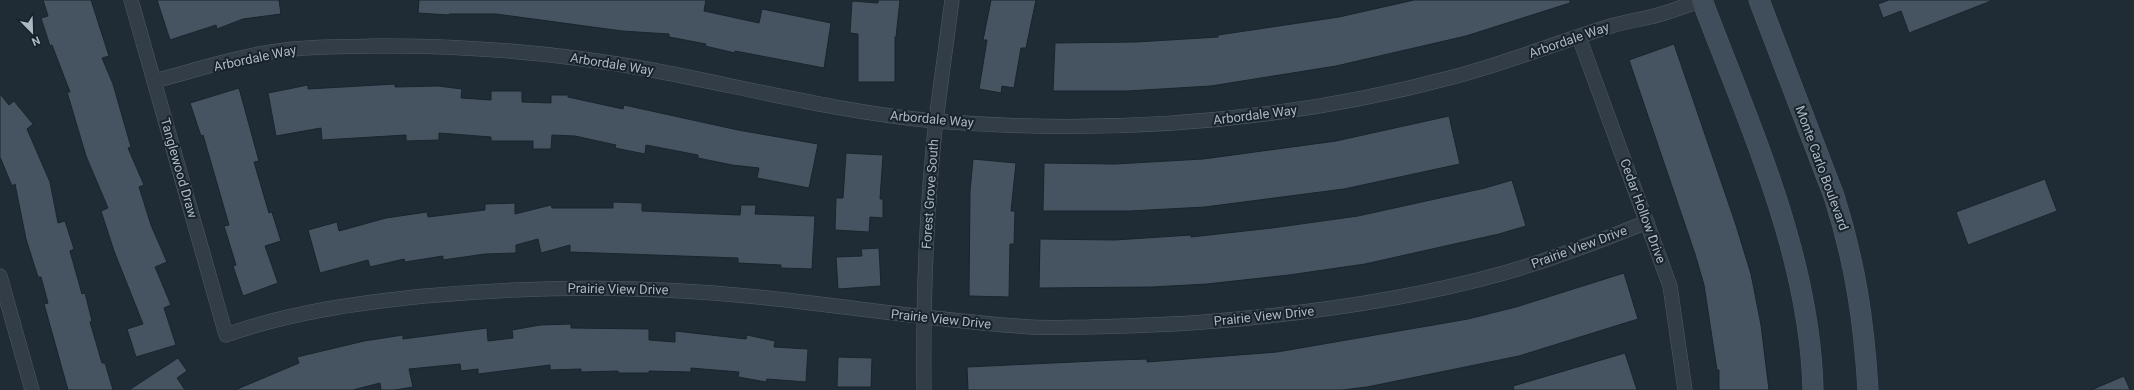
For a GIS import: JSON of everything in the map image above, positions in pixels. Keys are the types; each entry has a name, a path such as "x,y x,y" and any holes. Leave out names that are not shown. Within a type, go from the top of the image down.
{"main road":[{"path":"1702,0 1781,213 1796,264 1810,345 1813,390"},
{"name":"Monte Carlo Boulevard","path":"1759,0 1826,175 1844,229 1859,294 1864,329 1868,390"}],"street":[{"name":"Tanglewood Draw","path":"131,0 226,335"},
{"name":"Forest Grove South","path":"924,390 923,318 927,224 936,121 952,0"},
{"name":"Arbordale Way","path":"154,81 280,50 316,47 444,47 583,59 676,75 810,103 936,121 1111,127 1199,121 1261,114 1354,100 1436,82 1499,64 1615,24 1661,14 1702,0"},
{"name":"Cedar Hollow Drive","path":"1579,37 1670,286 1685,390"},
{"name":"Prairie View Drive","path":"226,335 255,325 306,312 390,299 480,291 570,288 666,290 733,296 923,318 1035,328 1160,326 1286,316 1403,296 1502,274 1586,247 1647,222"},
{"path":"0,276 32,390"}],"building":[{"path":"43,0 91,0 109,56 102,58 113,84 131,147 128,148 144,185 139,187 151,225 167,262 155,267 171,305 164,308 176,345 136,357 127,329 143,324 114,251 101,211 108,208 86,156 67,92 70,92 52,45 50,46 41,18 48,16"},
{"path":"157,0 279,0 281,14 243,19 217,29 216,25 170,40"},
{"path":"419,0 706,0 704,11 759,23 762,9 831,23 824,68 735,51 735,53 705,46 706,44 669,37 669,34 622,31 496,14 449,15 418,13"},
{"path":"878,0 900,0 895,37 895,82 858,82 858,34 850,33 852,1 878,3"},
{"path":"991,0 1036,0 1026,48 1021,48 1014,88 1002,86 1001,93 979,89 987,40 983,40"},
{"path":"1414,0 1570,0 1570,3 1466,36 1336,66 1211,86 1127,91 1053,91 1055,43 1136,42 1218,37 1218,35 1339,17"},
{"path":"1889,0 1991,1 1909,33 1901,11 1883,18 1878,4"},
{"path":"1674,44 1736,225 1751,274 1761,325 1769,390 1719,390 1719,370 1717,370 1704,285 1695,254 1629,60"},
{"path":"395,84 395,87 438,86 462,89 461,98 491,100 491,91 522,91 522,102 551,103 551,95 568,95 568,97 623,109 624,105 738,130 818,144 809,188 757,178 759,168 732,165 698,158 698,155 646,145 645,154 615,148 616,145 575,136 552,135 551,149 533,149 533,141 491,141 491,137 439,133 439,140 406,141 406,135 322,140 321,128 276,136 268,93 308,85 308,89"},
{"path":"239,88 259,161 254,162 269,213 272,212 281,241 265,246 278,283 243,296 233,266 236,265 224,226 229,225 203,135 201,136 190,103"},
{"path":"0,94 9,105 14,101 33,124 27,129 50,182 58,223 65,221 74,249 70,251 82,294 85,293 92,321 90,322 102,363 105,363 113,390 68,390 44,304 48,303 41,277 38,277 26,239 15,184 12,186 0,157"},
{"path":"1449,116 1460,164 1344,189 1205,207 1130,211 1043,211 1044,163 1115,164 1203,159 1336,141"},
{"path":"846,153 883,155 880,199 883,199 883,218 870,217 869,232 835,230 836,198 843,198"},
{"path":"973,159 1016,163 1011,211 1015,211 1014,244 1010,244 1009,297 969,296 970,191"},
{"path":"2045,179 2057,211 1968,245 1956,212"},
{"path":"1512,180 1526,226 1499,234 1365,264 1289,275 1207,284 1152,287 1039,288 1040,239 1115,240 1191,235 1191,237 1272,228 1358,216 1485,188"},
{"path":"613,202 642,203 642,211 740,215 741,205 756,205 755,214 815,216 812,269 781,268 781,265 738,263 738,258 570,252 570,245 541,253 538,239 516,245 516,253 485,254 443,260 443,256 405,262 404,259 370,267 368,260 320,273 308,230 337,222 339,231 386,218 427,212 428,217 485,210 485,204 515,203 515,214 551,205 552,208 613,208"},
{"path":"879,248 881,286 838,289 836,257 862,256 861,249"},
{"path":"1624,273 1638,319 1519,356 1367,387 1342,390 968,390 967,367 1147,359 1147,362 1277,352 1468,319 1516,307"},
{"path":"571,324 571,328 649,329 649,340 675,342 675,331 746,339 747,335 775,341 774,347 808,349 806,382 767,379 766,382 738,377 739,372 691,368 691,372 649,371 649,373 618,373 618,371 581,372 581,369 550,370 550,365 478,374 478,369 461,371 460,364 409,369 413,387 395,390 381,390 380,383 353,390 235,390 299,363 297,357 364,341 403,335 403,339 487,328 488,341 513,338 512,330 540,325"},
{"path":"1625,353 1637,390 1514,390 1513,386"},
{"path":"838,357 872,358 871,387 837,387"},
{"path":"178,358 187,371 177,378 185,390 129,390"},
{"path":"2124,376 2130,390 2091,390"}]}
